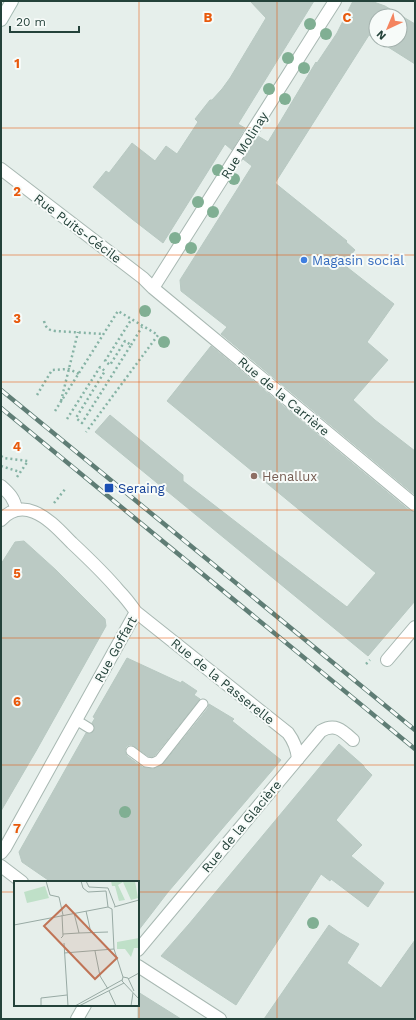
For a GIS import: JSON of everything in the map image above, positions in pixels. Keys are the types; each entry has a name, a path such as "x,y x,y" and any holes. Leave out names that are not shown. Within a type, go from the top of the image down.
{"street":[{"path":"1,20 12,1"},
{"name":"Rue Molinay","path":"153,288 335,1"},
{"name":"Rue Puits-Cécile","path":"1,169 143,278 153,288"},
{"name":"Rue de la Carrière","path":"153,288 415,505"},
{"path":"1,486 13,499 16,510 6,514 1,520"},
{"name":"Rue Goffart","path":"1,853 136,612 120,591 53,524 35,512 16,510"},
{"name":"Rue de la Passerelle","path":"136,612 288,733 295,743 298,759"},
{"path":"387,660 415,626"},
{"name":"Rue de la Glacière","path":"139,949 321,731 328,728 335,728 344,732 353,740"},
{"path":"1,866 21,881"},
{"path":"139,967 220,1019"},
{"path":"77,1019 84,1006"}],"lane":[{"path":"131,751 146,762 153,763 159,760 203,704"},
{"path":"76,720 89,728"}],"path":[{"path":"55,411 118,311 142,327 158,335 86,432"},
{"path":"131,320 105,361 110,365 125,341 131,345"},
{"path":"44,321 49,330 104,334"},
{"path":"67,419 100,367 105,371 76,418 82,422 142,327"},
{"path":"61,403 78,332"},
{"path":"37,395 52,370 69,369 79,374"},
{"path":"1,456 4,458 28,461 20,472"}],"building":[{"path":"250,1 314,1 238,124 245,128 232,150 225,144 163,243 93,187 106,171 109,173 132,143 155,161 166,146 177,154 198,122 195,119 230,78 266,18"},
{"path":"353,1 371,1 388,8 368,8 368,37 275,183 347,241 346,242 355,250 343,264 394,304 367,342 388,360 353,400 375,420 415,451 415,495 221,334 227,327 181,291 180,280 252,166 243,159 258,136 268,142 316,62 317,63 337,33"},
{"path":"408,20 415,24 415,64 390,48 408,48"},
{"name":"Henallux","path":"211,346 410,511 415,512 415,601 368,656 95,432 110,415 183,475 183,481 347,607 376,573 167,401"},
{"path":"24,541 56,570 105,619 106,626 1,811 1,564 15,542"},
{"path":"127,658 181,683 182,681 197,691 194,695 200,699 152,757 148,756 132,745 126,747 125,751 127,756 142,767 153,769 163,764 208,708 209,704 234,719 232,721 281,760 168,892 139,930 139,881 50,881 22,862 19,852 86,733 91,733 94,731 94,726 92,723 95,718 93,717"},
{"path":"339,744 372,775 336,820 362,845 351,856 384,883 368,907 331,879 330,881 321,874 236,1005 161,956"},
{"path":"329,925 359,944 347,963 381,988 415,940 415,1019 264,1019"},
{"path":"139,993 181,1019 138,1019"}],"railway":[{"path":"1,390 415,730"},
{"path":"1,408 415,749"}],"place":[{"name":"Magasin social","path":"304,260"},
{"name":"Henallux","path":"254,476"},
{"name":"Seraing","path":"109,488"}]}
